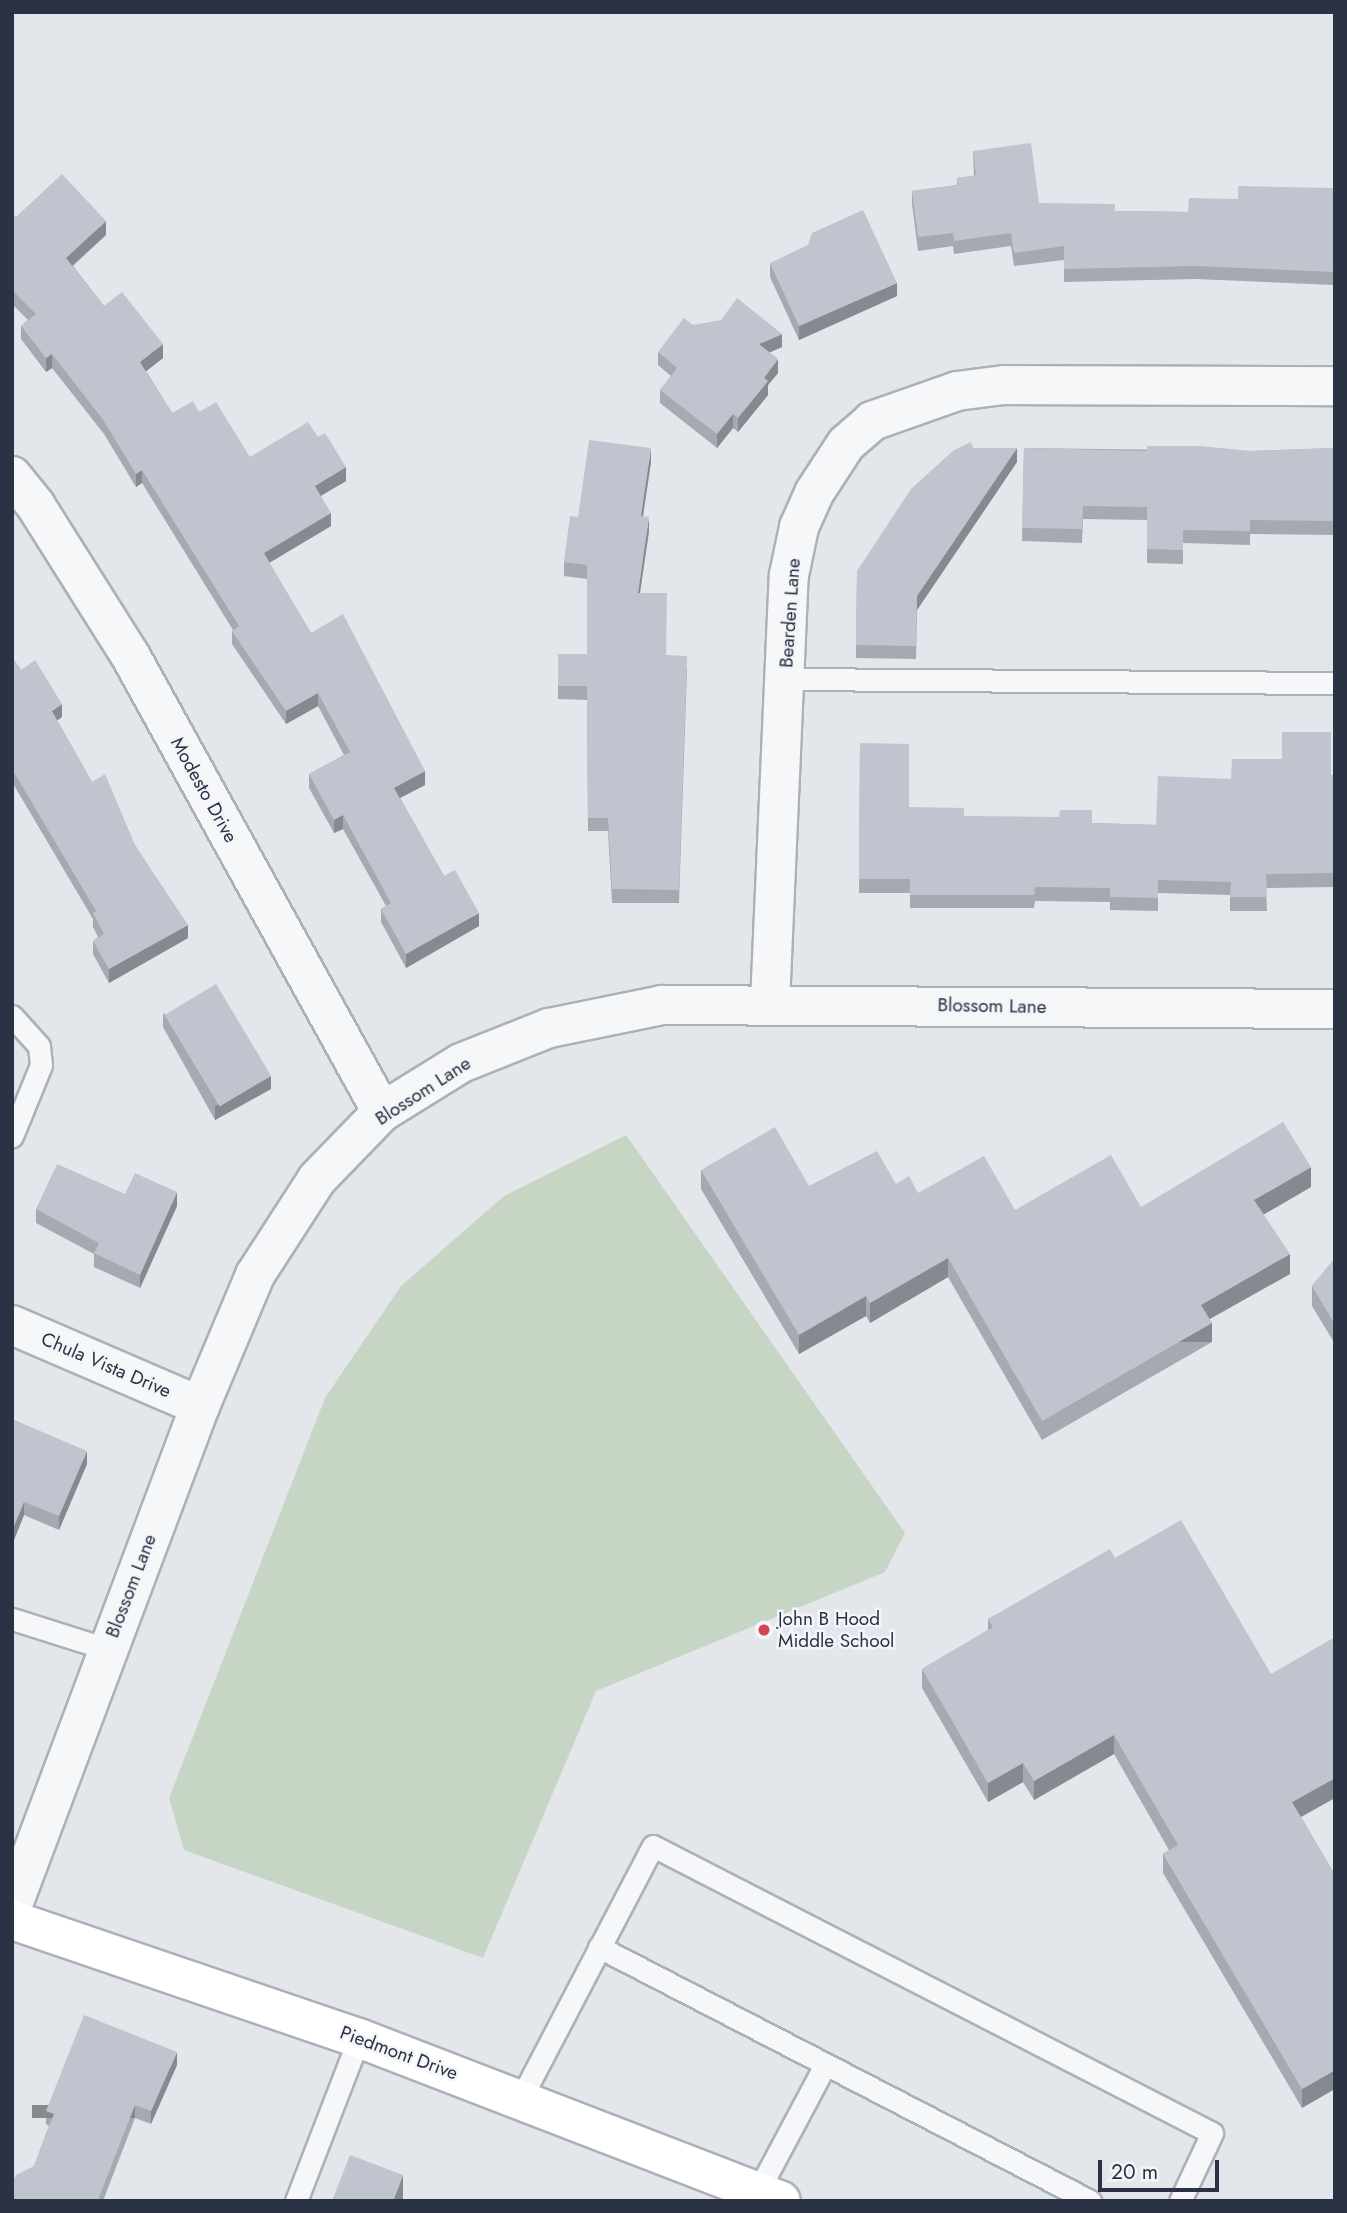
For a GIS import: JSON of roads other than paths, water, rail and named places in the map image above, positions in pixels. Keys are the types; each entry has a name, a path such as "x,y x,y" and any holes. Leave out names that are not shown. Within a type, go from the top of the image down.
{"street":[{"name":"Bearden Lane","path":"770,1004 789,575 799,527 830,465 872,421 957,391 1004,385 1335,386"},
{"name":"Modesto Drive","path":"12,476 36,506 130,655 382,1112"},
{"name":"Blossom Lane","path":"12,1907 200,1406 255,1275 317,1179 382,1112 461,1063 549,1028 662,1005 1335,1009"},
{"name":"Chula Vista Drive","path":"12,1325 200,1406"},
{"name":"Piedmont Drive","path":"12,1920 359,2038 769,2196"}],"lane":[{"path":"786,679 1335,683"},
{"path":"12,1016 39,1046 41,1065 12,1136"},
{"path":"12,1619 107,1649"},
{"path":"520,2098 653,1846 1212,2133 1180,2201"},
{"path":"599,1947 1090,2201"},
{"path":"296,2201 359,2038"},
{"path":"769,2196 825,2066"}],"place":[{"name":"John B Hood Middle School","path":"764,1630"}]}
